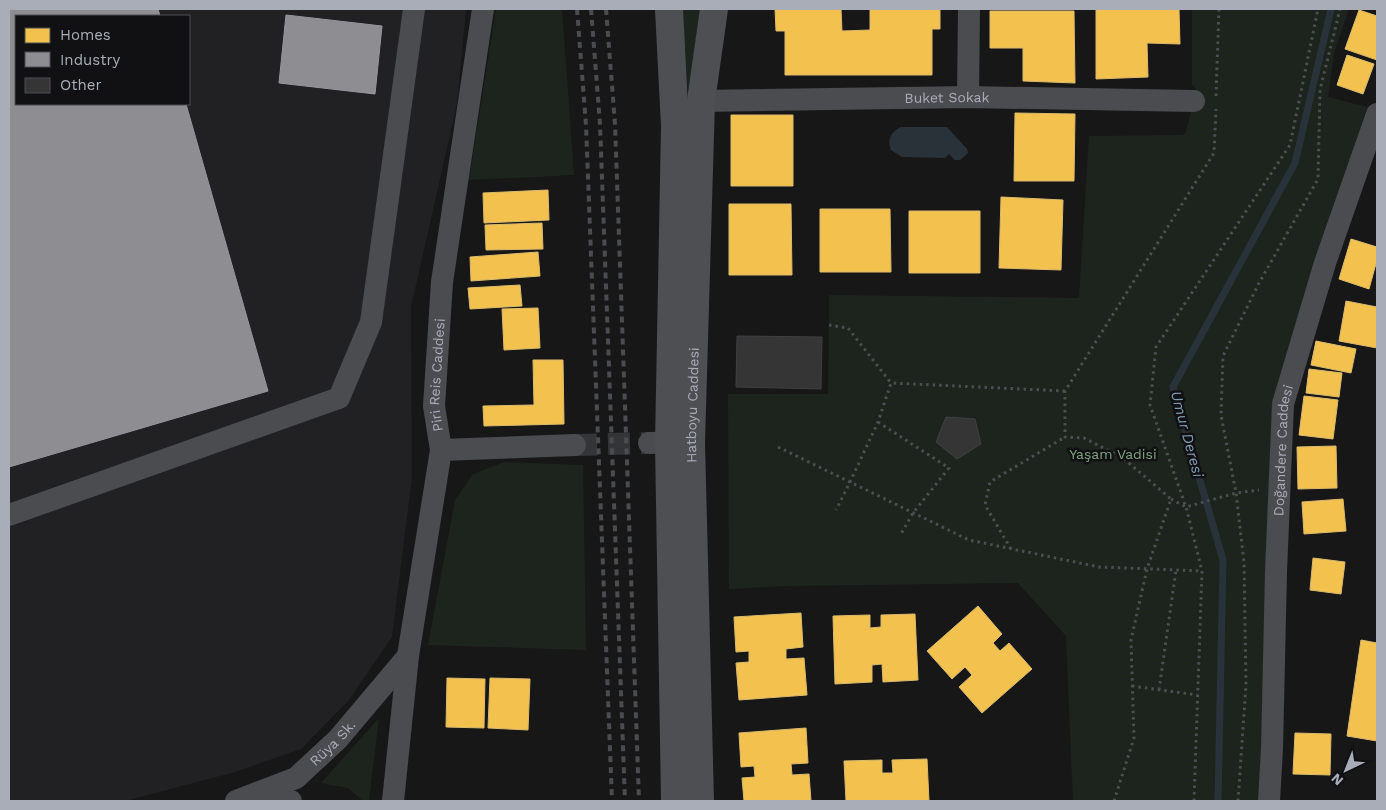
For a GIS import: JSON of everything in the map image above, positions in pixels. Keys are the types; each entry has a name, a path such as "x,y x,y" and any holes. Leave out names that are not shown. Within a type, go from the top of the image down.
{"main road":[{"name":"Hatboyu Caddesi","path":"669,9 675,126 669,443 675,801"},
{"name":"Hatboyu Caddesi","path":"700,801 669,443 701,101 714,9"}],"street":[{"path":"9,515 339,398 371,322 414,9"},
{"name":"Piri Reis Caddesi","path":"394,801 408,656 441,450 434,406 442,282 483,9"},
{"path":"968,96 969,9"},
{"name":"Buket Sokak","path":"701,101 968,96 1194,101"},
{"name":"Doğandere Caddesi","path":"1269,801 1283,404 1325,263 1377,114"},
{"path":"441,450 575,446"},
{"name":"Rüya Sk.","path":"239,800 296,778 338,739 408,656"},
{"path":"239,800 291,801"}],"path":[{"path":"1065,437 1065,391 1214,153 1219,9"},
{"path":"1194,801 1202,570 1186,507 1150,405 1156,347 1290,145 1318,9"},
{"path":"828,325 848,328 891,382 1065,391"},
{"path":"836,510 878,422 891,382"},
{"path":"878,422 949,468 913,513 901,534"},
{"path":"1012,549 985,505 990,482 1065,437 1084,438 1123,458 1171,499 1186,507 1236,493 1263,490"},
{"path":"778,447 968,540 1099,567 1202,570"},
{"path":"1114,801 1134,738 1130,640 1147,569 1171,499"},
{"path":"1158,690 1176,570"},
{"path":"1132,686 1197,695"}],"shaded area":[{"path":"9,9 466,9 457,104 411,307 412,477 392,637 349,700 301,749 235,772 125,801 9,801"},
{"path":"901,127 947,127 967,149 968,153 960,160 955,160 949,154 945,158 902,157 891,150 889,143 892,134"}],"green space":[{"path":"496,9 562,9 574,175 469,180"},
{"path":"682,9 700,9 688,96"},
{"name":"Yaşam Vadisi","path":"1192,9 1349,9 1334,53 1328,97 1367,107 1276,403 1259,801 1073,801 1066,636 1018,583 787,586 729,589 728,394 828,394 829,295 1079,298 1089,136 1185,135 1197,90 1192,85"},
{"path":"504,462 583,465 586,650 428,645 455,500 473,474"},
{"path":"379,718 369,801 363,801 348,788 321,783"}],"building: Homes":[{"path":"775,9 841,9 842,31 870,30 870,9 940,9 940,29 932,29 932,75 785,75 785,31 776,31"},
{"path":"1096,9 1179,9 1180,44 1147,43 1148,77 1096,79"},
{"path":"1359,10 1377,16 1377,60 1345,49"},
{"path":"990,11 1074,11 1075,83 1023,81 1023,48 990,48"},
{"path":"1347,55 1374,64 1363,94 1337,85"},
{"path":"1015,113 1075,114 1074,181 1014,181"},
{"path":"731,115 793,115 793,186 731,186"},
{"path":"548,190 549,220 484,223 483,193"},
{"path":"1001,197 1063,200 1061,270 999,268"},
{"path":"729,204 791,204 792,275 729,275"},
{"path":"820,209 890,209 891,272 820,272"},
{"path":"909,211 980,211 980,273 909,273"},
{"path":"542,223 543,249 486,250 485,225"},
{"path":"1351,239 1377,247 1377,260 1369,289 1339,279"},
{"path":"538,252 540,276 471,281 470,257"},
{"path":"520,285 522,306 470,309 468,288"},
{"path":"1346,301 1377,307 1377,348 1339,341"},
{"path":"538,308 540,348 504,350 502,309"},
{"path":"1316,341 1356,349 1351,373 1311,365"},
{"path":"533,360 563,360 564,424 484,426 483,406 534,405"},
{"path":"1309,369 1342,373 1339,397 1306,393"},
{"path":"1304,396 1338,400 1333,439 1299,435"},
{"path":"1336,446 1337,488 1298,489 1297,447"},
{"path":"1343,499 1346,531 1304,534 1302,502"},
{"path":"1313,558 1345,562 1341,594 1310,590"},
{"path":"978,606 1002,634 993,643 1000,651 1009,643 1032,669 982,713 959,687 972,675 965,667 952,679 927,651"},
{"path":"801,613 803,647 786,649 786,659 804,658 807,695 739,700 736,663 749,662 749,651 736,652 734,617"},
{"path":"915,614 918,680 883,682 882,664 872,665 872,682 835,684 833,616 870,615 870,628 881,627 881,615"},
{"path":"1361,640 1377,643 1377,741 1347,736"},
{"path":"447,678 485,679 484,728 446,727"},
{"path":"490,678 530,679 528,730 488,728"},
{"path":"806,728 808,763 791,764 792,775 809,774 811,801 744,801 742,778 755,777 754,766 741,767 739,733"},
{"path":"1295,733 1331,734 1330,775 1293,774"},
{"path":"927,759 929,801 846,801 844,761 882,760 882,773 893,773 892,760"}],"building: Industry":[{"path":"9,9 158,9 160,15 15,15 15,105 186,105 268,391 9,467"},
{"path":"286,15 382,26 375,94 279,83"}],"building: Other":[{"path":"737,336 822,337 821,389 736,387"},
{"path":"946,417 975,419 981,444 957,459 936,442"}],"waterway":[{"name":"Umur Deresi","path":"1218,801 1223,560 1173,387 1295,163 1331,9"}],"tunnel":[{"path":"575,445 649,443"}],"railway":[{"path":"577,9 586,125 612,801"},
{"path":"591,9 600,124 625,801"},
{"path":"606,9 615,124 639,801"}]}
